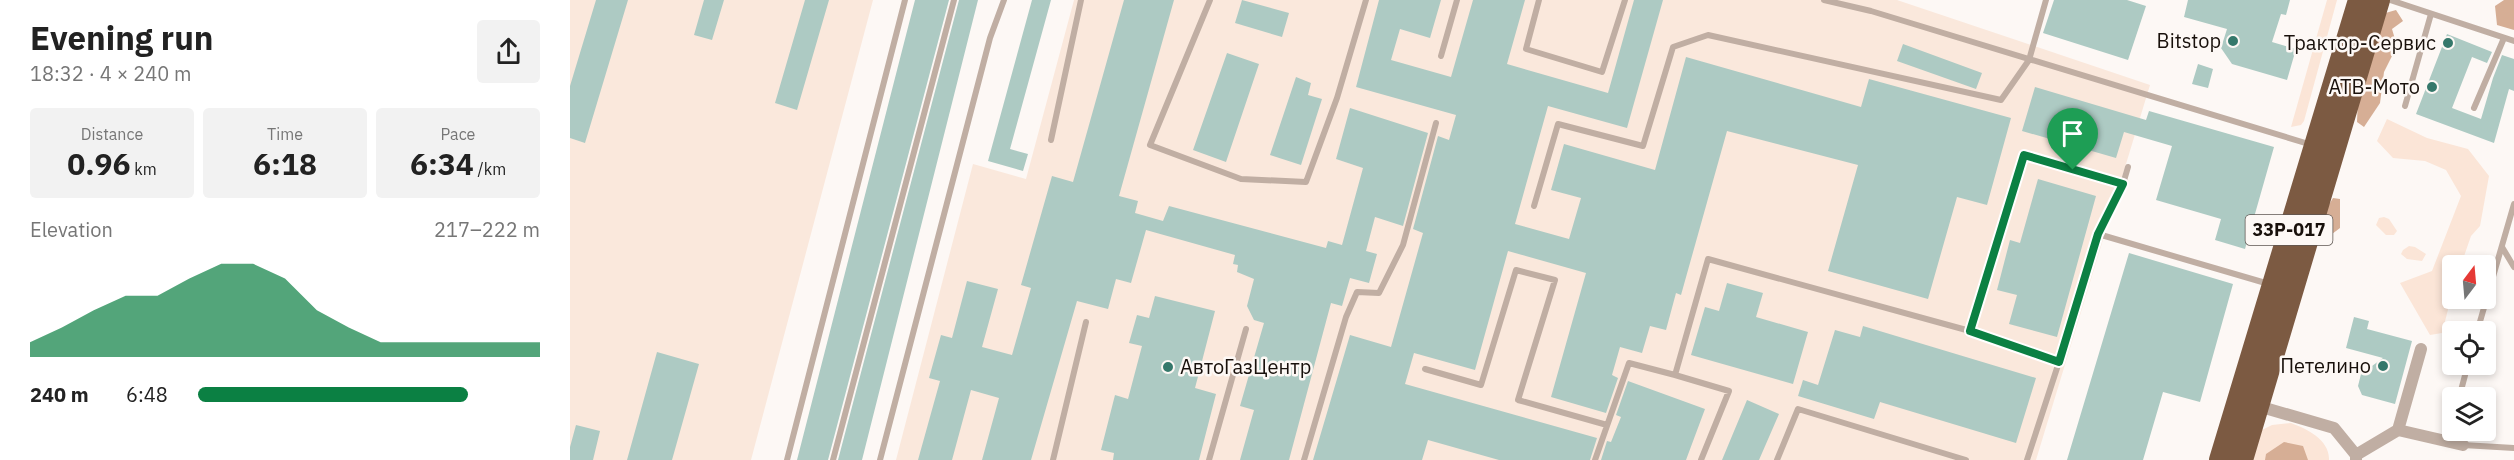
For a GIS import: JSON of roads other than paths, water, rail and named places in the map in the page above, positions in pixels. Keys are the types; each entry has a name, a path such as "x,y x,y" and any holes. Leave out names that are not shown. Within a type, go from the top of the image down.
{"highway":[{"name":"33Р-017","path":"2220,460 2359,0"},
{"name":"33Р-017","path":"2242,460 2379,0"}],"street":[{"path":"2258,406 2334,428 2356,457 2398,430 2421,349"},
{"path":"2398,430 2463,445"}],"lane":[{"path":"787,460 904,0"},
{"path":"833,460 954,0"},
{"path":"880,460 990,38 1004,0"},
{"path":"1051,140 1081,0"},
{"path":"1209,0 1150,145 1241,179 1306,182 1337,98 1366,0"},
{"path":"1441,56 1457,0"},
{"path":"1539,0 1526,49 1602,72 1625,0"},
{"path":"1824,0 1871,11 2315,146"},
{"path":"1534,206 1558,124 1643,146 1673,47 1708,35 2001,100 2029,60 2046,0"},
{"path":"2390,0 2514,41"},
{"path":"2405,106 2431,14"},
{"path":"2474,108 2504,38"},
{"path":"1304,460 1346,317 1357,292 1379,293 1403,245 1436,123"},
{"path":"1970,331 2024,155 2123,184"},
{"path":"2027,460 2098,234 2123,184 2128,167"},
{"path":"2480,321 2514,204"},
{"path":"2098,234 2273,285"},
{"path":"2502,247 2514,267"},
{"path":"1675,375 1708,259 1970,331 2059,362"},
{"path":"1425,369 1481,386 1516,270 1555,280 1518,400 1607,425"},
{"path":"1053,460 1086,322"},
{"path":"1209,460 1246,329"},
{"path":"1595,460 1629,363 1729,391 1701,460"},
{"path":"1777,460 1798,409 1966,460"},
{"path":"2462,441 2463,445 2514,448"}],"place":[{"name":"Bitstop","path":"2233,41"},
{"name":"Трактор-Сервис","path":"2448,43"},
{"name":"АТВ-Мото","path":"2432,87"},
{"name":"Петелино","path":"2383,366"},
{"name":"АвтоГазЦентр","path":"1168,367"}]}
